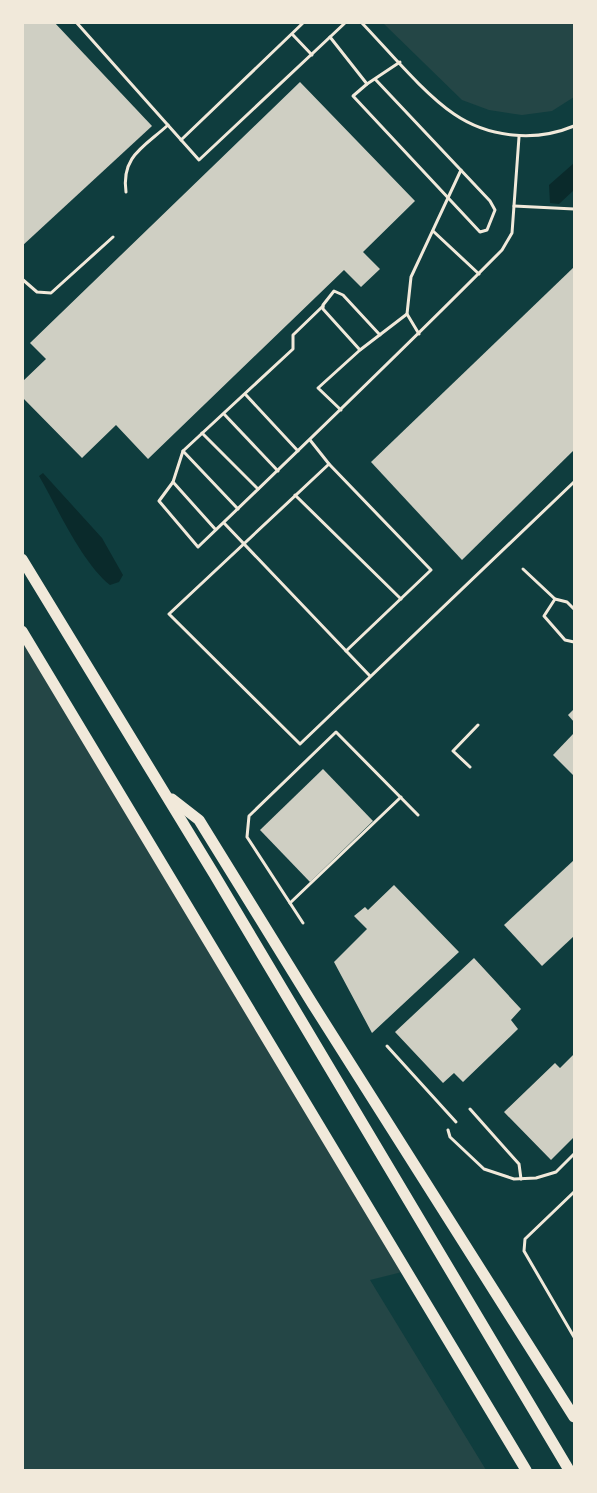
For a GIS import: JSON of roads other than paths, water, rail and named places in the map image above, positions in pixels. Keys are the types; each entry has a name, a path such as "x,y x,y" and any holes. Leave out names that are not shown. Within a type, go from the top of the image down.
{"highway":[{"path":"22,559 165,793 569,1470"},
{"path":"22,631 526,1470"},
{"path":"165,793 199,820 312,1003 574,1417"},
{"path":"445,1335 518,1470"}],"lane":[{"path":"76,22 200,160 346,22"},
{"path":"181,140 293,35 304,22"},
{"path":"361,22 454,114 485,129 519,137 556,134 574,126"},
{"path":"293,35 312,55"},
{"path":"330,37 367,84"},
{"path":"376,79 490,201 495,210 488,230 480,232 353,96 367,84 400,62"},
{"path":"126,192 124,178 126,165 168,125"},
{"path":"380,335 343,295 334,291 323,306 293,335 293,349 246,395 183,451 173,482 159,501 198,547 420,334 502,250 512,233 519,137"},
{"path":"420,334 408,314 411,277 462,170"},
{"path":"514,206 574,209"},
{"path":"433,231 478,274"},
{"path":"22,279 37,292 51,293 113,237"},
{"path":"323,306 327,314 360,350"},
{"path":"341,410 318,388 360,350 408,314"},
{"path":"246,395 298,451"},
{"path":"224,414 278,471"},
{"path":"202,433 258,489"},
{"path":"310,440 329,464 432,570 346,651"},
{"path":"183,451 238,508"},
{"path":"329,464 169,614 300,744 574,482"},
{"path":"173,482 216,530"},
{"path":"296,495 401,599"},
{"path":"224,522 370,676"},
{"path":"524,569 554,600 567,602 574,609"},
{"path":"554,600 544,616 565,640 574,642"},
{"path":"470,768 453,751 478,726"},
{"path":"303,923 248,837 249,816 336,732 418,815"},
{"path":"290,903 401,797"},
{"path":"387,1046 456,1122"},
{"path":"470,1109 519,1164 521,1179"},
{"path":"448,1130 450,1137 484,1169 514,1179 536,1178 556,1172 574,1154"},
{"path":"574,1192 525,1239 524,1251 574,1337"}]}
